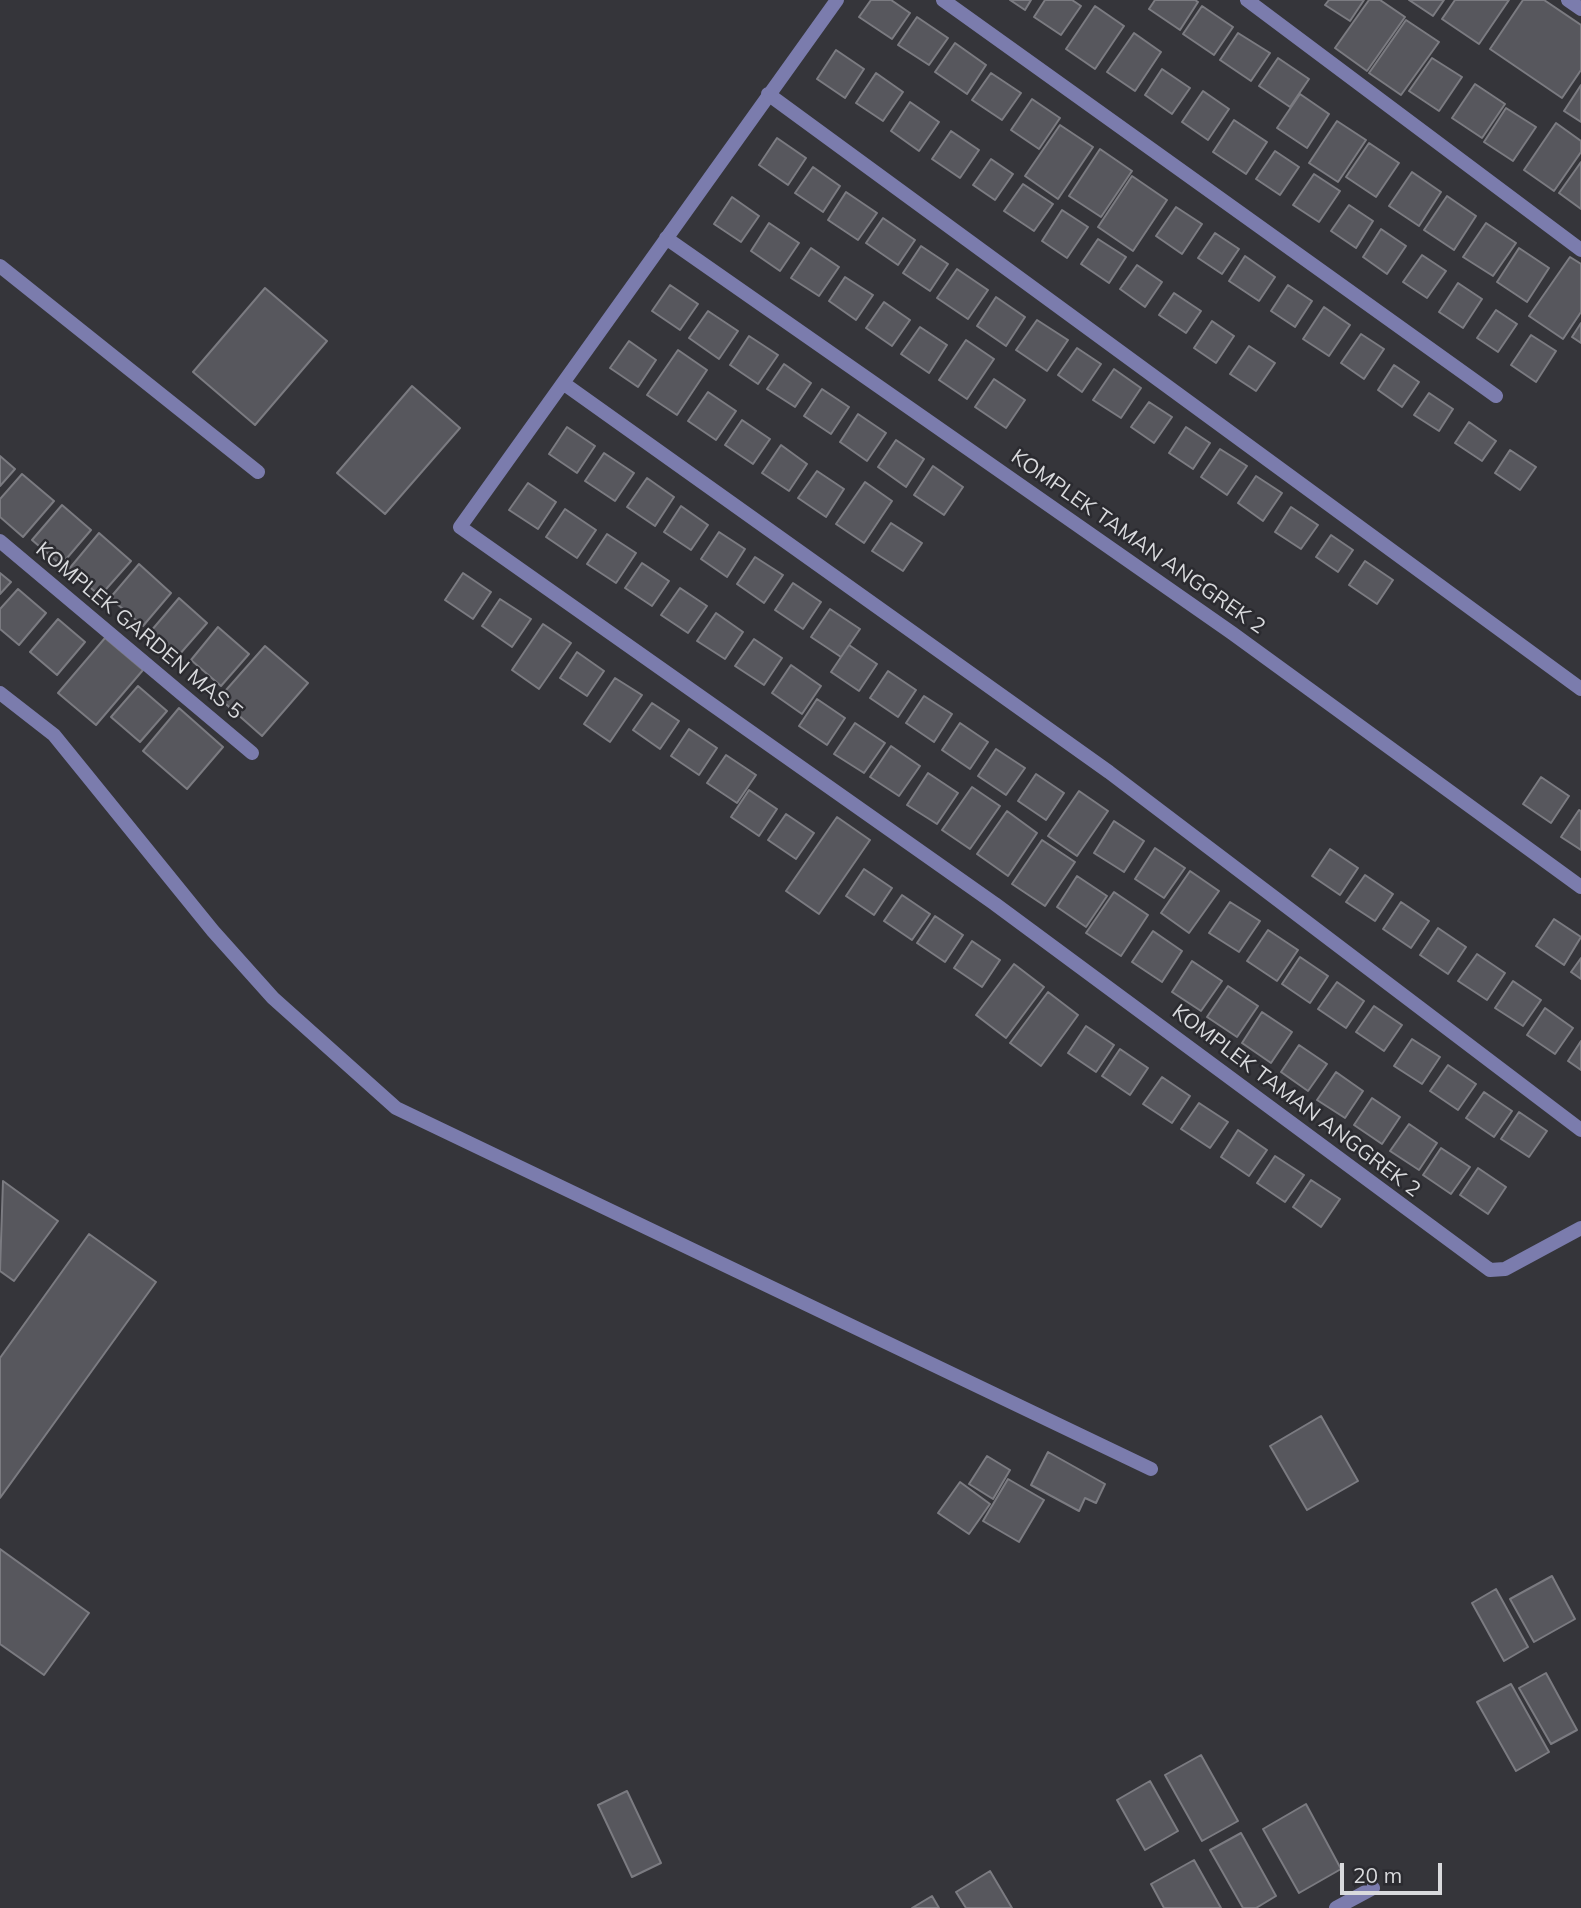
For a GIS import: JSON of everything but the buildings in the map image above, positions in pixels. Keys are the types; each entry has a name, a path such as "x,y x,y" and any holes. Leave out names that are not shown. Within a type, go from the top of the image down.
{"street":[{"path":"837,0 563,383 1109,772 1581,1130"},
{"path":"943,0 1496,396"},
{"path":"1247,0 1581,250"},
{"path":"1568,0 1581,9"},
{"path":"768,94 1581,689"},
{"name":"KOMPLEK TAMAN ANGGREK 2","path":"666,238 1231,633 1581,887"},
{"path":"0,266 258,472"},
{"name":"KOMPLEK TAMAN ANGGREK 2","path":"563,383 460,527 995,904 1490,1270 1505,1269 1581,1228"},
{"name":"KOMPLEK GARDEN MAS 5","path":"0,541 251,753"},
{"path":"0,693 54,735 213,931 273,998 396,1108 1151,1469"},
{"path":"1336,1908 1373,1888"}]}
